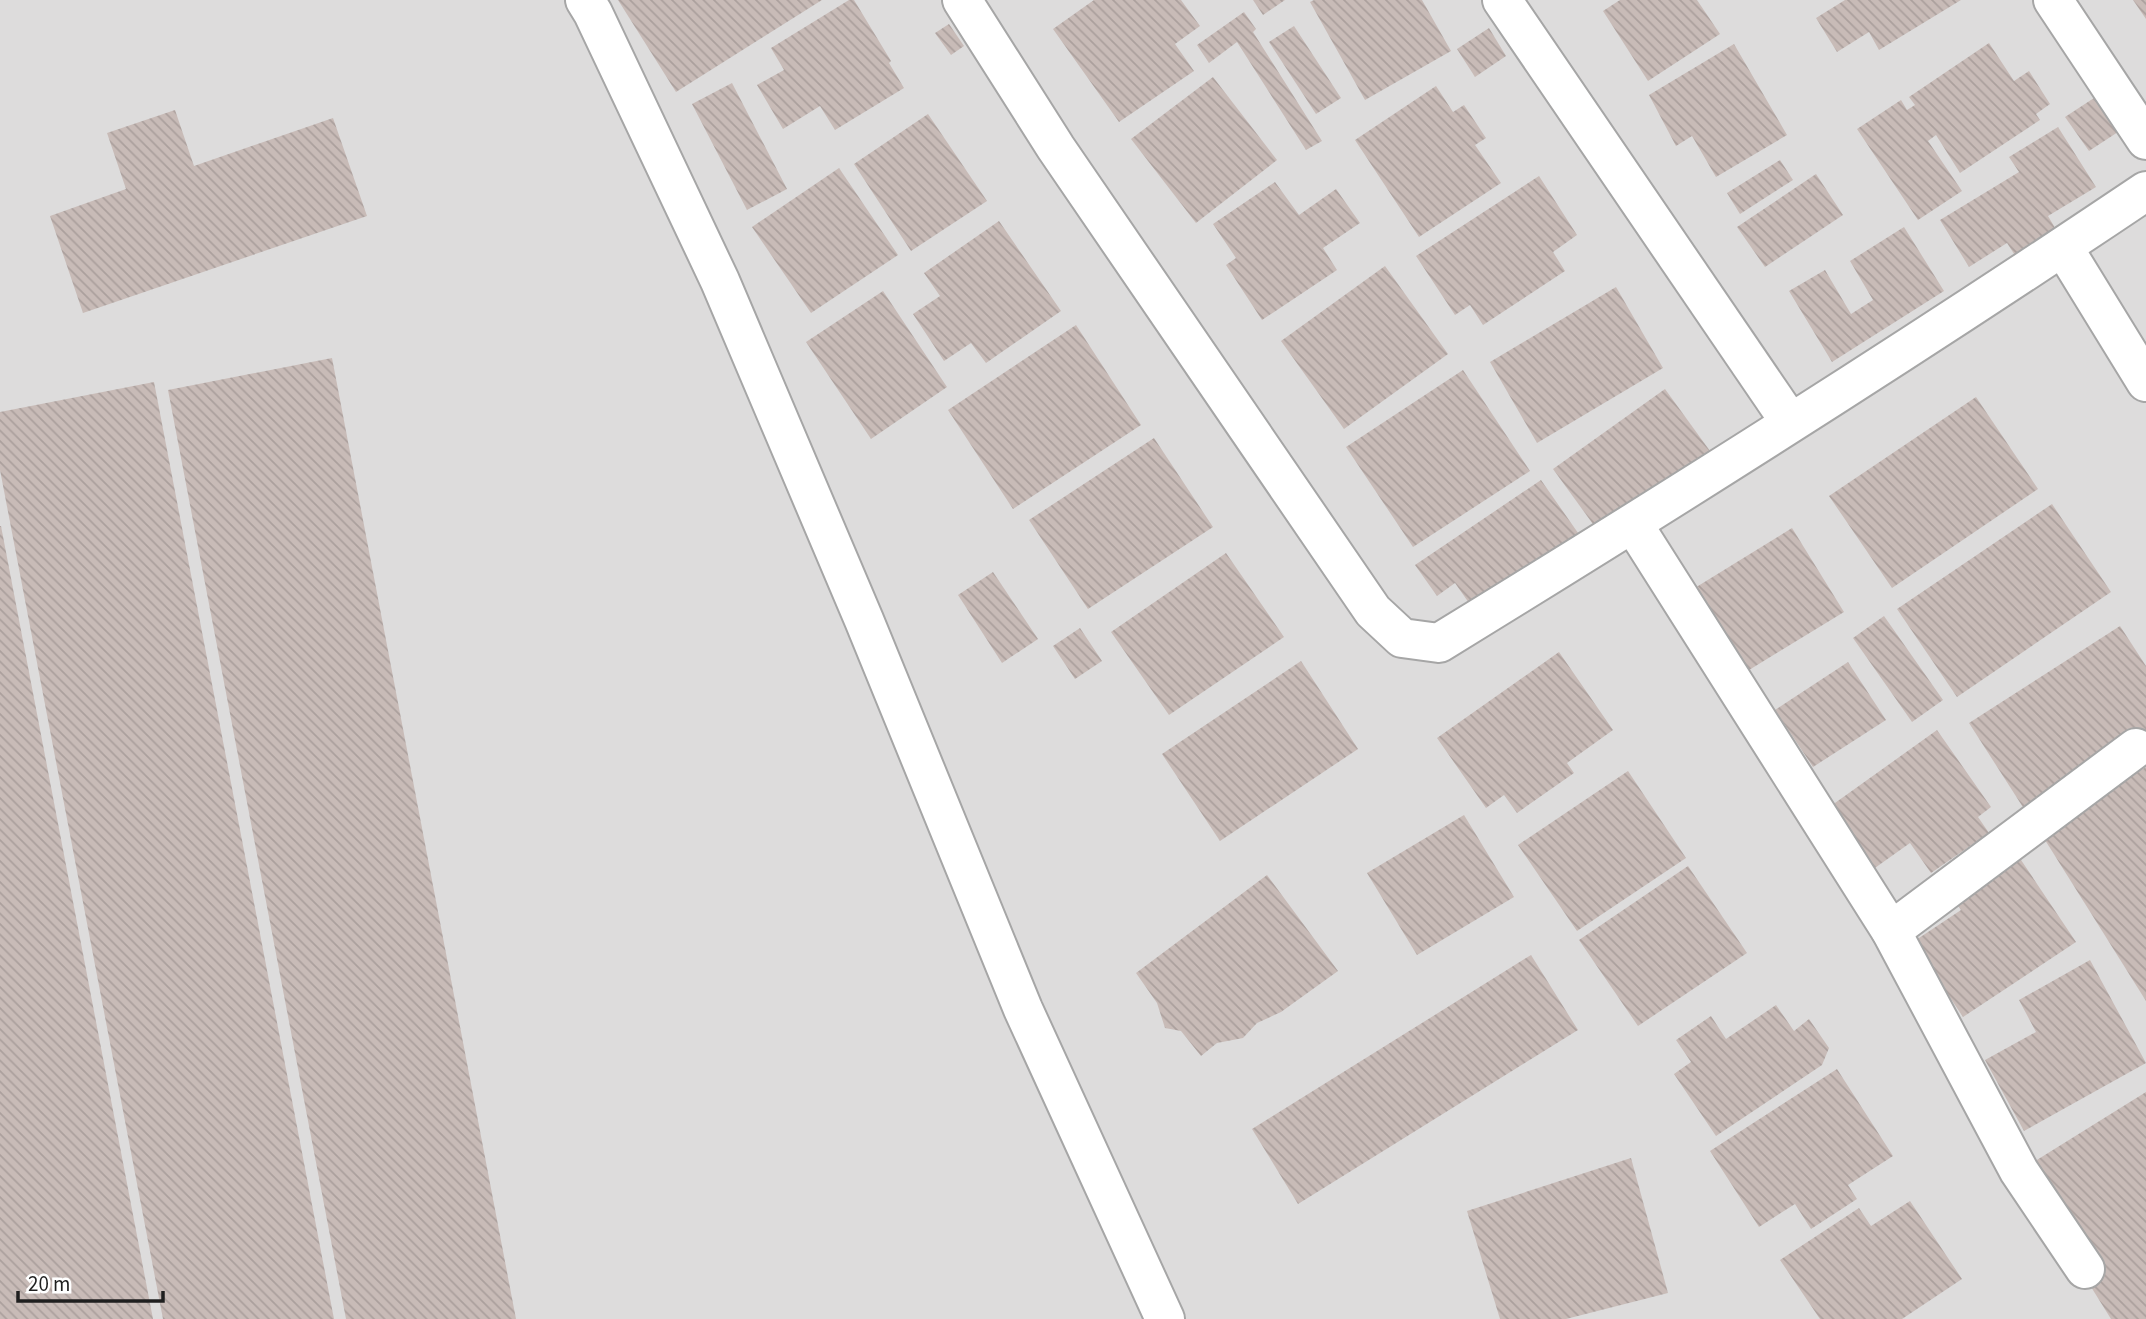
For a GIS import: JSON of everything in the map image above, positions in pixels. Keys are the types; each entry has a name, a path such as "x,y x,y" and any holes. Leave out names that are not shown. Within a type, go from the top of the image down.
{"street":[{"path":"584,0 593,13 720,281 869,632 1023,1009 1165,1319"},
{"path":"962,0 1056,148 1373,611 1402,638 1439,643 1633,524 2146,191"},
{"path":"1502,0 1790,422"},
{"path":"2053,0 2146,140"},
{"path":"2063,247 2146,382"},
{"path":"1633,524 1891,931 2019,1171 2085,1269"},
{"path":"1891,931 2136,748"}],"shaded area":[{"path":"0,0 2146,0 2146,1319 0,1319"}],"building":[{"path":"618,0 822,0 676,92"},
{"path":"849,0 854,0 904,88 835,130 820,106 783,129 757,85 784,70 771,48"},
{"path":"1094,0 1181,0 1200,26 1175,44 1194,71 1119,122 1053,29"},
{"path":"1253,0 1285,0 1263,15"},
{"path":"1422,0 1451,51 1365,100 1310,2"},
{"path":"1620,0 1697,0 1720,34 1648,81 1603,11"},
{"path":"1845,0 1961,0 1879,50 1869,32 1837,52 1816,18"},
{"path":"2133,0 2146,0 2146,19"},
{"path":"1244,12 1256,29 1253,32 1322,141 1306,150 1237,42 1209,63 1197,45"},
{"path":"949,24 964,46 951,55 935,33"},
{"path":"1294,26 1341,98 1316,114 1269,42"},
{"path":"1489,28 1506,56 1475,77 1457,49"},
{"path":"1989,43 2014,81 2029,71 2050,104 2036,114 2040,120 1960,173 1936,135 1928,141 1962,191 1918,220 1857,129 1901,100 1907,110 1915,105 1909,97"},
{"path":"1734,44 1787,135 1716,177 1692,136 1676,146 1649,95"},
{"path":"1213,77 1277,160 1196,223 1131,139"},
{"path":"732,83 787,189 747,210 692,104"},
{"path":"1436,86 1453,112 1464,105 1486,138 1475,145 1501,183 1419,237 1355,140"},
{"path":"2094,98 2118,132 2089,151 2065,117"},
{"path":"175,110 194,166 333,118 367,216 83,313 50,216 126,189 107,133"},
{"path":"928,114 987,201 911,251 854,164"},
{"path":"2058,127 2096,187 2048,216 2061,238 2020,263 2007,243 1969,267 1940,220 2019,172 2009,157"},
{"path":"1780,160 1793,180 1740,214 1727,193"},
{"path":"839,168 898,255 811,313 752,227"},
{"path":"1816,174 1843,215 1765,267 1737,227"},
{"path":"1539,176 1577,235 1553,252 1565,271 1483,325 1470,305 1455,315 1416,256"},
{"path":"1275,182 1299,215 1336,189 1360,223 1323,248 1337,270 1262,320 1226,265 1236,258 1213,224"},
{"path":"999,221 1061,311 986,363 971,343 944,361 913,314 940,296 924,273"},
{"path":"1904,227 1944,291 1832,362 1789,291 1825,270 1851,314 1873,300 1850,261"},
{"path":"1385,266 1448,354 1344,429 1281,341"},
{"path":"1616,287 1663,368 1537,443 1490,362"},
{"path":"883,291 947,387 871,439 806,342"},
{"path":"1076,325 1141,425 1013,509 948,410"},
{"path":"332,358 516,1319 346,1319 168,390"},
{"path":"1463,370 1530,471 1413,547 1346,447"},
{"path":"154,382 334,1319 163,1319 0,470 0,412"},
{"path":"1665,389 1710,451 1598,531 1553,469"},
{"path":"1976,397 2038,489 1892,588 1829,496"},
{"path":"1154,438 1213,527 1088,609 1029,520"},
{"path":"1541,480 1583,540 1476,613 1455,583 1437,596 1415,565"},
{"path":"2052,504 2111,592 1957,697 1897,609"},
{"path":"1,526 153,1319 0,1319"},
{"path":"1792,528 1844,612 1736,678 1685,594"},
{"path":"1226,553 1284,637 1169,715 1111,632"},
{"path":"993,572 1038,639 1002,663 958,595"},
{"path":"1884,616 1943,700 1912,722 1853,638"},
{"path":"2120,626 2146,666 2146,739 2028,815 1969,723"},
{"path":"1080,628 1102,661 1075,679 1053,646"},
{"path":"1559,652 1613,730 1567,763 1574,773 1517,813 1504,795 1486,808 1437,738"},
{"path":"1301,661 1358,749 1220,841 1162,754"},
{"path":"1848,662 1886,720 1813,767 1775,710"},
{"path":"1937,730 1991,807 1978,817 1989,833 1931,873 1910,843 1865,875 1821,813"},
{"path":"2146,767 2146,1001 2040,832"},
{"path":"1628,771 1686,858 1577,931 1518,845"},
{"path":"1464,815 1514,897 1417,955 1367,873"},
{"path":"2019,857 2076,942 1963,1017 1913,942 1961,910 1954,900"},
{"path":"1688,866 1747,953 1638,1026 1579,940"},
{"path":"1267,875 1338,971 1281,1012 1257,1023 1243,1038 1217,1043 1201,1056 1181,1031 1165,1028 1157,1003 1136,973"},
{"path":"1531,955 1578,1030 1298,1204 1252,1129"},
{"path":"2090,960 2146,1063 2024,1131 1985,1060 2036,1032 2019,1000"},
{"path":"1776,1005 1794,1031 1809,1019 1829,1048 1822,1065 1716,1136 1674,1074 1691,1062 1676,1040 1711,1016 1726,1039"},
{"path":"1837,1069 1893,1156 1848,1185 1857,1199 1811,1229 1795,1204 1759,1227 1710,1151"},
{"path":"2146,1092 2146,1319 2111,1319 2019,1171"},
{"path":"1631,1158 1668,1293 1566,1319 1500,1319 1467,1211"},
{"path":"1910,1201 1962,1279 1902,1319 1820,1319 1780,1260 1859,1208 1871,1226"}]}
